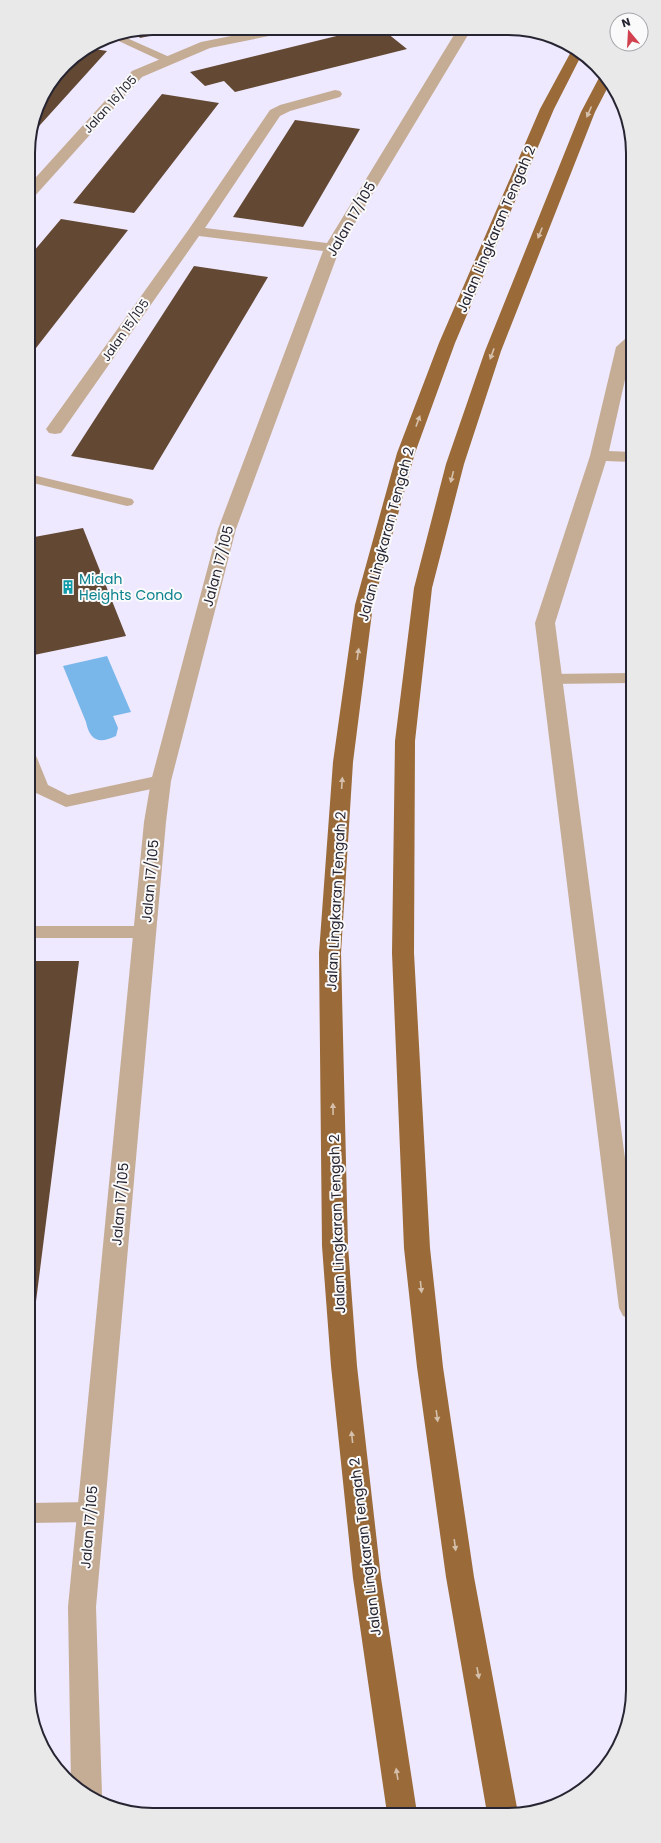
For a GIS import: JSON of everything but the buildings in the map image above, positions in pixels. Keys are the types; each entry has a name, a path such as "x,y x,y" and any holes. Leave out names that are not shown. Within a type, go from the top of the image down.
{"highway":[{"name":"Jalan Lingkaran Tengah 2","path":"401,1808 367,1578 344,1366 335,1246 330,954 343,762 364,605 406,452 447,343 503,211 547,109 574,56"},
{"path":"502,1808 460,1577 430,1367 417,1248 403,953 405,741 423,588 455,464 493,351 588,112 603,83"}],"street":[{"name":"Jalan 16/105","path":"35,187 137,74 206,45 255,35"},
{"name":"Jalan 17/105","path":"87,1788 82,1607 155,822 161,781 227,529 332,248 461,35"},
{"name":"Jalan 15/105","path":"55,429 195,231 275,113 285,108 335,94"},
{"path":"195,231 332,248"},
{"path":"626,346 624,347 599,456 545,623 626,1256"},
{"path":"599,456 626,457"}],"lane":[{"path":"122,39 170,61"},
{"path":"35,479 127,502"},
{"path":"551,679 626,678"},
{"path":"35,772 42,789 66,801 161,781"},
{"path":"35,932 145,932"},
{"path":"35,1513 90,1512"}],"water":[{"path":"107,656 131,712 113,716 118,728 116,736 105,740 100,740 93,737 90,733 63,666"}],"place":[{"name":"Midah Heights Condo","path":"68,587"}]}
